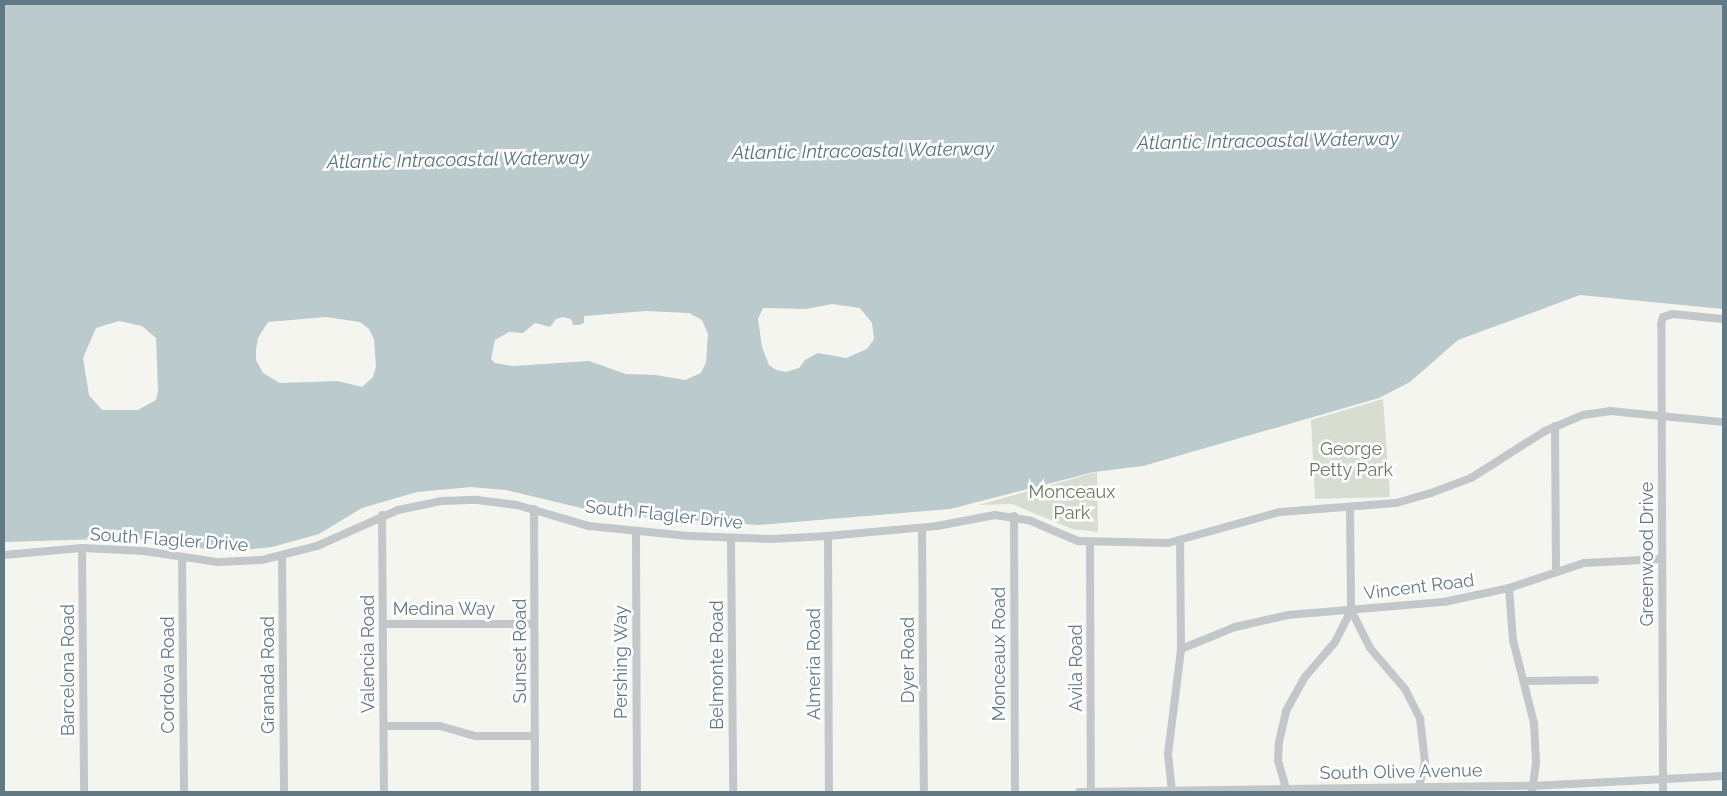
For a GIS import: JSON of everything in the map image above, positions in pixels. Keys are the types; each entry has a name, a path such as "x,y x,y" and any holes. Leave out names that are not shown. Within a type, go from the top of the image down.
{"street":[{"name":"Greenwood Drive","path":"1663,792 1661,416 1663,317 1673,314 1723,319"},
{"path":"1172,791 1169,731 1181,649 1180,542 1227,524 1280,512 1396,502 1453,486 1494,466 1556,426 1583,415 1610,411 1723,422"},
{"path":"1556,426 1556,572"},
{"name":"South Flagler Drive","path":"4,555 82,548 240,562 282,556 317,546 382,516 419,505 457,500 497,501 534,509 589,526 731,538 828,536 922,528 983,516 1014,516 1066,537 1090,543 1180,542"},
{"path":"1286,791 1278,742 1286,711 1305,676 1336,642 1351,610 1350,507"},
{"name":"Sunset Road","path":"534,509 535,792"},
{"name":"Valencia Road","path":"382,516 384,792"},
{"name":"Monceaux Road","path":"1014,516 1015,792"},
{"name":"Dyer Road","path":"922,528 924,792"},
{"name":"Pershing Way","path":"636,531 637,792"},
{"name":"Almeria Road","path":"828,536 829,792"},
{"name":"Belmonte Road","path":"731,538 733,792"},
{"name":"Avila Road","path":"1090,543 1091,792"},
{"name":"Barcelona Road","path":"82,548 84,792"},
{"name":"Granada Road","path":"282,556 284,792"},
{"name":"Cordova Road","path":"182,557 184,792"},
{"name":"Vincent Road","path":"1181,649 1259,621 1316,610 1351,610 1444,602 1509,588 1556,572 1600,561 1662,559"},
{"path":"1509,588 1513,640 1524,680 1536,744 1532,789"},
{"path":"1351,610 1370,648 1406,689 1420,719 1425,762 1418,790"},
{"name":"Medina Way","path":"383,624 534,624"},
{"path":"1524,680 1595,680"},
{"path":"384,726 440,726 475,736 535,736"},
{"name":"South Olive Avenue","path":"1078,792 1532,789 1723,776"}],"green space":[{"name":"George Petty Park","path":"1383,399 1390,497 1315,499 1311,420"},
{"name":"Monceaux Park","path":"1097,472 1098,532 1072,529 1012,504 978,505"}],"water":[{"name":"Atlantic Intracoastal Waterway","path":"4,4 1723,4 1723,309 1580,295 1458,340 1410,382 1379,398 1143,466 1094,472 950,509 759,525 606,514 506,490 471,487 417,492 362,508 319,534 272,547 225,552 135,538 4,542","holes":["832,304 860,308 872,323 874,339 867,349 846,358 818,353 805,360 799,368 786,372 776,370 769,365 762,347 758,319 763,308 806,309","646,311 689,313 702,320 708,334 706,362 701,373 685,380 656,375 626,374 589,361 513,366 495,363 491,359 495,340 509,332 523,333 535,323 550,327 556,319 563,317 571,319 573,325 579,325 584,323 584,316","326,317 360,322 369,329 374,339 376,367 373,377 362,387 338,381 280,383 263,373 256,360 258,338 268,322","119,321 142,326 156,338 158,391 156,400 138,410 102,410 89,395 83,358 96,328"]}]}
